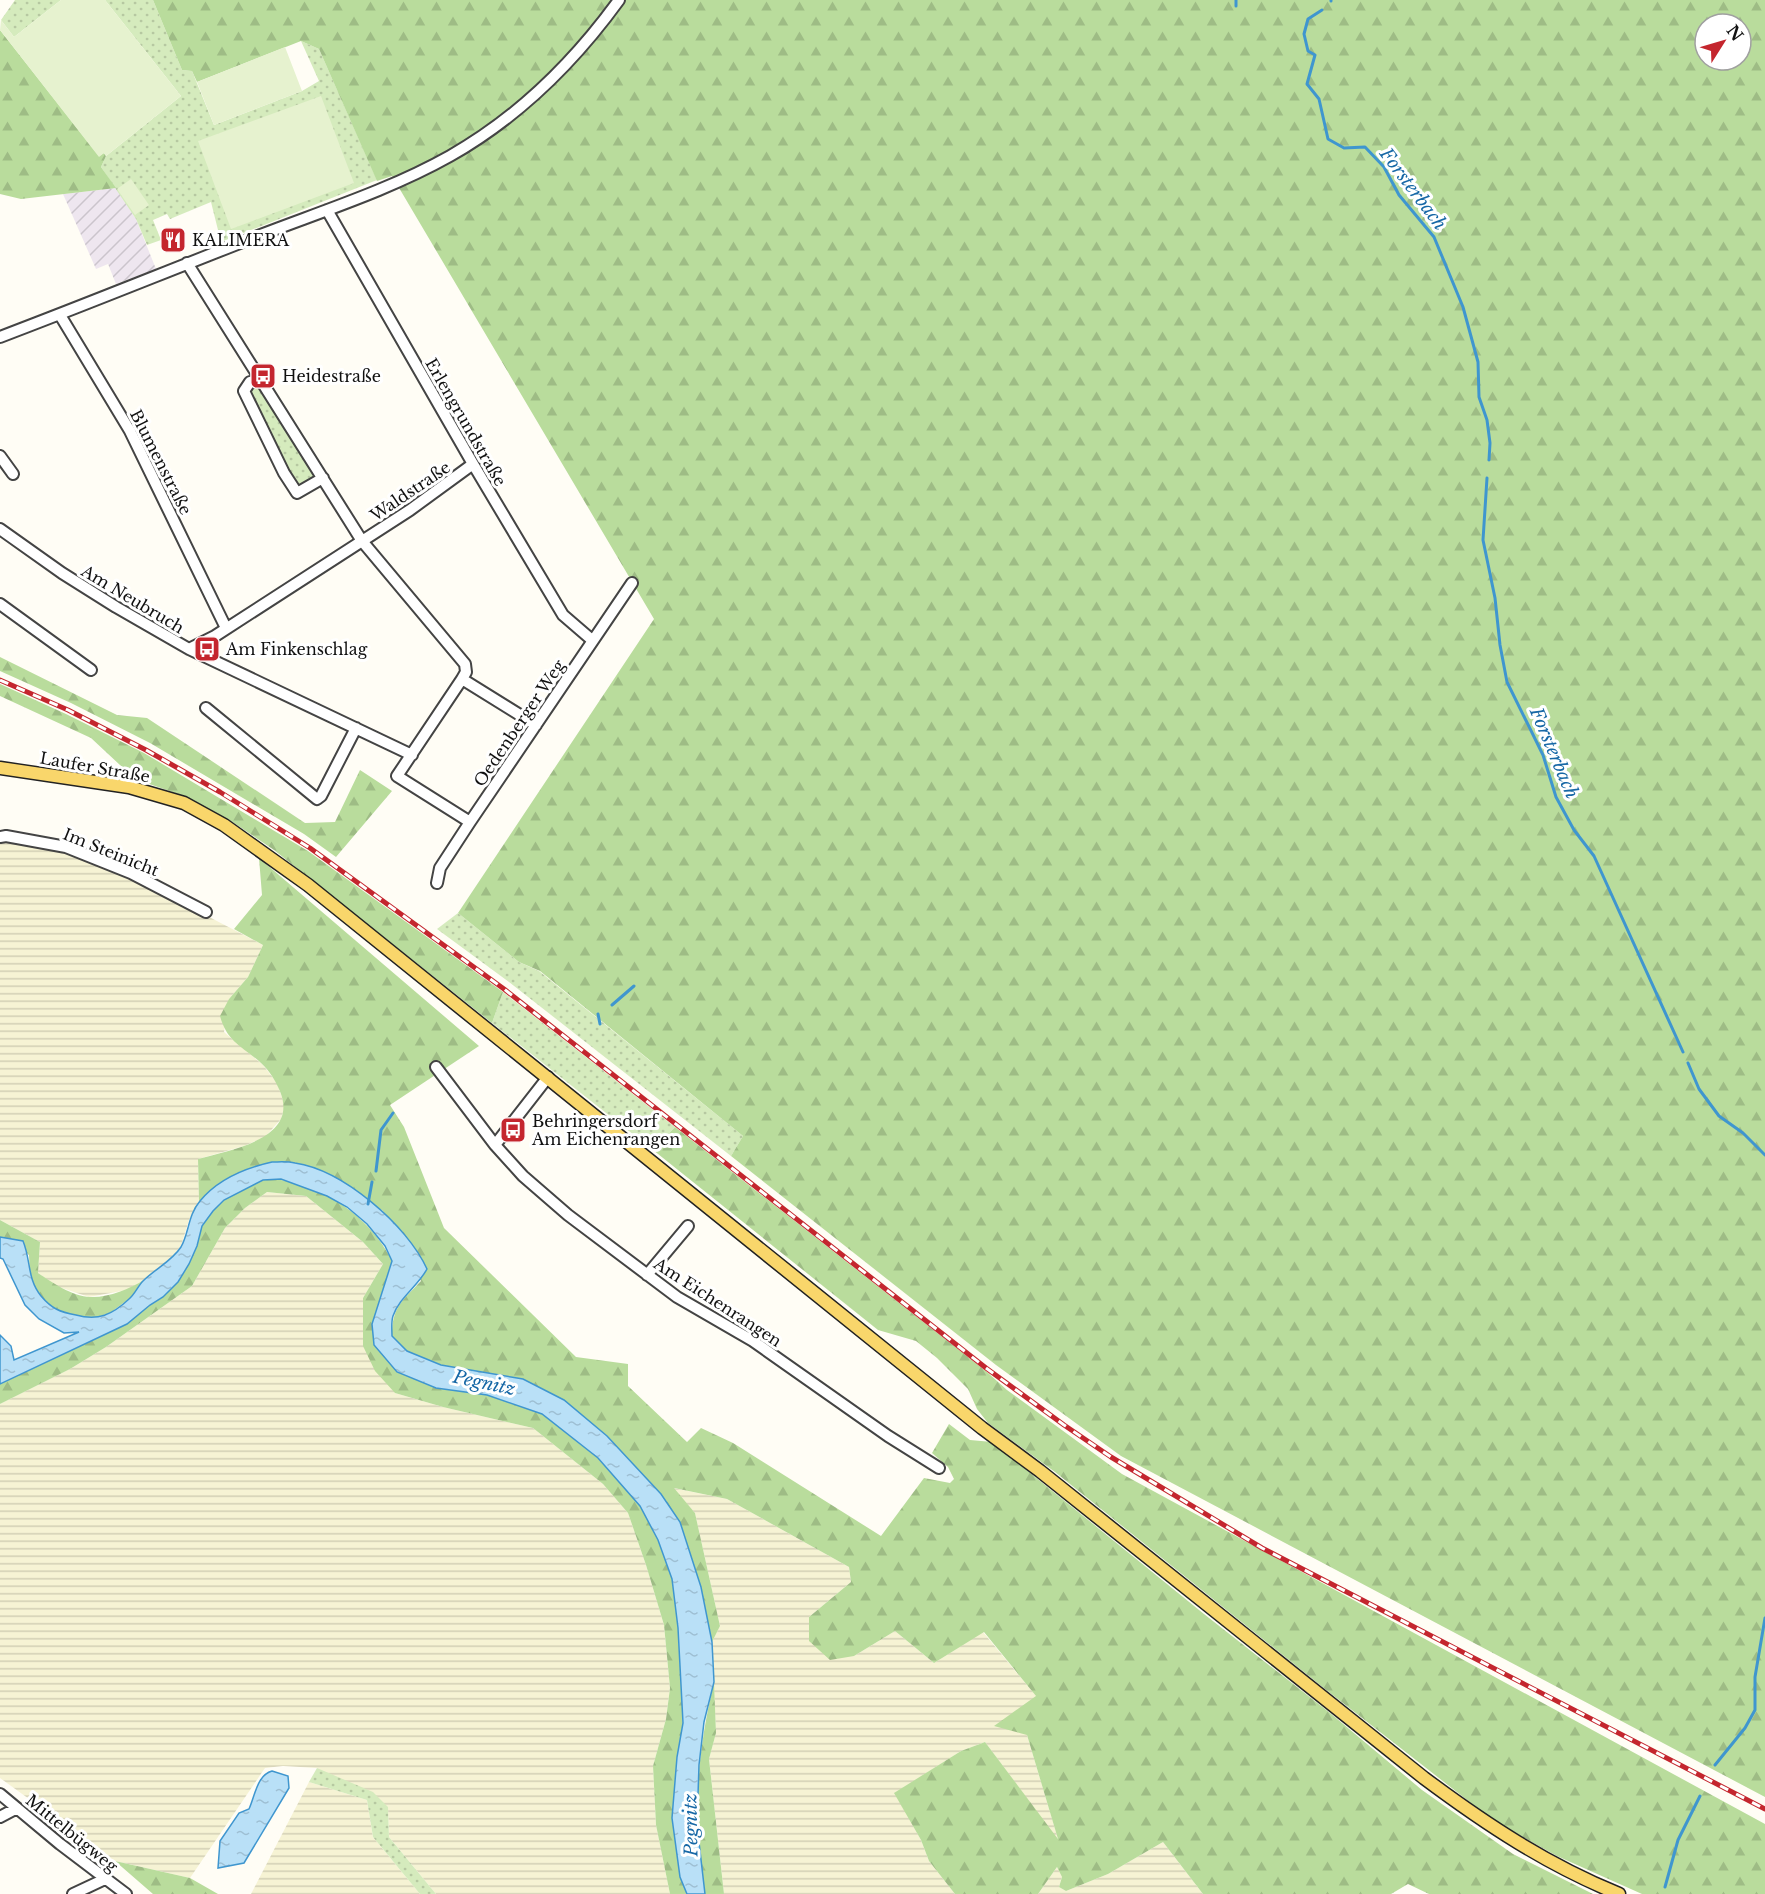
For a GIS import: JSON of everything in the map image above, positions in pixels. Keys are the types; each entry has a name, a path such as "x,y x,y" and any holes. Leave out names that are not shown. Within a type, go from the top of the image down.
{"main road":[{"name":"Laufer Straße","path":"0,768 129,787 184,803 224,825 308,885 982,1428 1040,1471 1424,1778 1482,1821 1522,1846 1565,1871 1619,1894"}],"street":[{"path":"0,337 327,210 451,156 476,141 526,102 592,36 619,0"},
{"name":"Erlengrundstraße","path":"327,210 563,615 592,640"},
{"path":"187,263 362,541 465,664 466,672 462,679 397,776 470,822"},
{"name":"Blumenstraße","path":"60,315 130,431 226,628"},
{"path":"260,380 250,382 244,391 284,472 297,493 323,478"},
{"path":"0,456 13,474"},
{"name":"Waldstraße","path":"362,541 473,464"},
{"name":"Am Neubruch","path":"0,530 62,573 189,650 412,755"},
{"path":"189,650 362,541"},
{"name":"Oedenberger Weg","path":"438,883 440,868 632,583"},
{"path":"0,604 91,670"},
{"path":"462,679 536,725"},
{"path":"206,708 317,799 321,796 356,728"},
{"name":"Im Steinicht","path":"0,837 6,836 66,847 131,873 206,912"},
{"name":"Am Eichenrangen","path":"436,1067 495,1145 541,1192 677,1297 753,1341 902,1446 939,1468"},
{"path":"495,1145 548,1077"},
{"path":"646,1275 687,1226"},
{"name":"Mittelbügweg","path":"0,1794 60,1844 126,1894"},
{"path":"0,1817 17,1808"},
{"path":"73,1894 105,1879"}],"shaded area":[{"path":"116,188 136,219 156,269 116,284 108,264 96,269 63,194"},
{"path":"0,843 65,850 130,876 263,945 248,977 229,999 224,1032 263,1065 277,1083 285,1106 281,1119 265,1137 244,1146 198,1159 199,1202 189,1220 181,1246 170,1259 144,1280 127,1290 89,1297 56,1286 38,1273 40,1242 0,1220"},
{"path":"267,1192 306,1196 363,1242 383,1264 363,1298 395,1393 533,1428 603,1484 628,1513 664,1625 670,1688 666,1719 653,1766 656,1825 670,1894 436,1894 389,1837 388,1808 317,1768 283,1766 265,1768 190,1878 115,1861 0,1778 0,1404 70,1369 106,1347 192,1286 225,1228 245,1208"},
{"path":"673,1488 727,1499 849,1567 851,1582 809,1617 854,1656 895,1631 934,1663 983,1632 1037,1697 1027,1735 1059,1842 985,1742 961,1751 895,1793 921,1840 929,1861 955,1894 724,1894 709,1759 716,1733 712,1642 720,1626 695,1513"},
{"path":"309,1782 367,1800 373,1837 420,1894 251,1894"},
{"path":"1163,1842 1203,1894 1038,1894 1057,1867 1062,1877 1059,1887 1066,1891 1108,1874"}],"green space":[{"path":"15,0 61,0 14,37 1,20"},
{"path":"61,0 105,0 181,96 106,156 104,153 99,157 0,30 1,20 14,37"},
{"path":"105,0 153,0 182,70 192,71 214,125 302,91 319,81 301,41 319,49 377,180 221,242 211,202 170,219 167,214 153,220 161,240 147,245 136,219 101,167 106,156 181,96"},
{"path":"153,0 1765,0 1765,1797 1121,1456 996,1365 731,1156 743,1136 540,971 519,962 458,913 654,619 392,176 377,181 319,49 301,41 197,82 192,71 182,70"},
{"path":"0,30 99,156 104,153 106,156 101,167 116,188 21,199 0,194"},
{"path":"285,47 302,91 214,125 197,82"},
{"path":"321,96 354,183 231,229 198,141"},
{"path":"131,179 149,205 135,215 117,189"},
{"path":"260,386 317,478 298,488 248,395 251,387"},
{"path":"0,657 117,715 147,718 305,823 335,822 360,770 392,791 336,857 304,834 150,743 71,703 0,671"},
{"path":"0,684 144,753 308,851 503,992 492,1023 274,850 231,821 178,794 135,779 91,738 0,696"},
{"path":"259,858 479,1046 390,1105 404,1127 444,1228 576,1357 628,1364 628,1386 687,1442 701,1428 733,1443 881,1536 924,1478 950,1483 954,1479 948,1467 932,1453 949,1424 970,1440 992,1442 1330,1713 1422,1790 1513,1854 1593,1894 1429,1894 1408,1884 1391,1894 1203,1894 1163,1842 1108,1874 1066,1891 1059,1887 1062,1877 1057,1867 1038,1894 955,1894 929,1861 921,1840 894,1793 961,1751 985,1742 1058,1839 1027,1735 994,1726 1036,1696 984,1632 934,1663 895,1631 854,1656 830,1660 809,1641 809,1617 851,1582 849,1567 727,1499 674,1488 695,1513 720,1626 712,1642 701,1587 680,1522 661,1494 607,1436 564,1400 523,1379 441,1365 407,1351 392,1336 392,1326 399,1305 421,1281 389,1219 382,1210 272,1162 251,1168 233,1177 215,1188 199,1202 198,1159 242,1147 257,1140 270,1132 279,1122 283,1110 281,1094 270,1073 231,1038 220,1016 229,999 248,977 263,945 234,929 262,895"},
{"path":"458,913 519,962 539,971 743,1136 731,1156 509,982 437,929"},
{"path":"503,992 675,1127 653,1150 492,1023"},
{"path":"675,1127 1007,1390 1122,1474 1765,1824 1765,1894 1642,1894 1557,1856 1494,1821 1325,1689 1055,1472 988,1423 977,1409 968,1389 916,1341 878,1330 653,1150"},
{"path":"263,1179 282,1180 321,1192 339,1202 355,1215 383,1244 392,1261 372,1324 436,1388 487,1395 542,1414 598,1458 640,1506 658,1540 672,1579 678,1628 683,1723 677,1757 672,1818 680,1877 687,1894 670,1894 656,1825 653,1766 666,1719 670,1688 664,1625 628,1513 603,1484 533,1428 395,1393 375,1371 363,1346 363,1298 383,1264 363,1242 306,1196 267,1192 245,1208 225,1228 192,1286 106,1347 70,1369 0,1404 0,1384 127,1324 163,1297 178,1282 189,1264 202,1226 213,1211 224,1200"},
{"path":"0,1220 40,1242 38,1273 70,1292 84,1296 104,1296 125,1290 144,1280 130,1298 110,1313 90,1319 58,1312 40,1296 30,1278 29,1255 15,1241 0,1237"},
{"path":"714,1682 716,1733 709,1759 724,1894 705,1894 697,1825 701,1753"},
{"path":"317,1768 373,1792 388,1807 389,1837 436,1894 420,1894 373,1837 367,1800 309,1782"},
{"path":"115,1861 190,1878 218,1894 153,1894"}],"water":[{"name":"Pegnitz","path":"272,1162 292,1162 314,1168 353,1188 389,1218 418,1252 427,1269 400,1303 392,1321 392,1336 407,1351 441,1365 523,1379 564,1400 607,1436 661,1494 680,1522 701,1587 712,1642 714,1682 704,1722 699,1765 697,1825 705,1894 687,1894 680,1877 672,1818 677,1757 683,1723 678,1628 672,1579 658,1540 640,1506 598,1458 542,1414 487,1395 436,1388 397,1372 374,1345 372,1324 392,1261 385,1246 367,1224 347,1207 327,1196 281,1179 263,1180 224,1200 213,1211 202,1226 189,1264 178,1282 163,1297 127,1324 0,1384 0,1335 11,1346 14,1360 79,1332 64,1333 39,1319 25,1305 3,1259 0,1258 0,1237 23,1241 33,1283 49,1304 65,1313 98,1317 111,1313 123,1305 143,1281 177,1252 184,1242 196,1206 207,1193 233,1176"},
{"path":"272,1771 288,1776 289,1788 244,1863 218,1868 220,1841 239,1813 249,1809 260,1781"}],"waterway":[{"path":"1236,0 1236,6"},
{"name":"Forsterbach","path":"1322,10 1308,19 1304,34 1308,51 1315,55 1307,84 1319,99 1328,139 1344,148 1365,147 1384,167 1399,195 1434,237 1463,307 1478,362 1479,397 1487,420 1490,443 1489,460"},
{"name":"Forsterbach","path":"1487,478 1483,540 1495,598 1507,682 1543,755 1556,797 1574,830 1594,856 1683,1052"},
{"path":"612,1005 634,986"},
{"path":"598,1014 600,1024"},
{"name":"Forsterbach","path":"1688,1063 1699,1089 1719,1116 1743,1133 1765,1155"},
{"path":"376,1171 381,1130 393,1113"},
{"path":"368,1204 372,1182"},
{"path":"1715,1765 1745,1728 1755,1710 1755,1677 1765,1618"},
{"path":"1665,1887 1678,1840 1700,1796"}],"railway":[{"path":"0,680 68,710 146,750 220,792 310,848 504,989 986,1368 1111,1457 1262,1548 1765,1809"}],"place":[{"name":"KALIMERA","path":"173,240"},
{"name":"Heidestraße","path":"263,376"},
{"name":"Am Finkenschlag","path":"207,649"},
{"name":"Behringersdorf Am Eichenrangen","path":"513,1130"}]}
